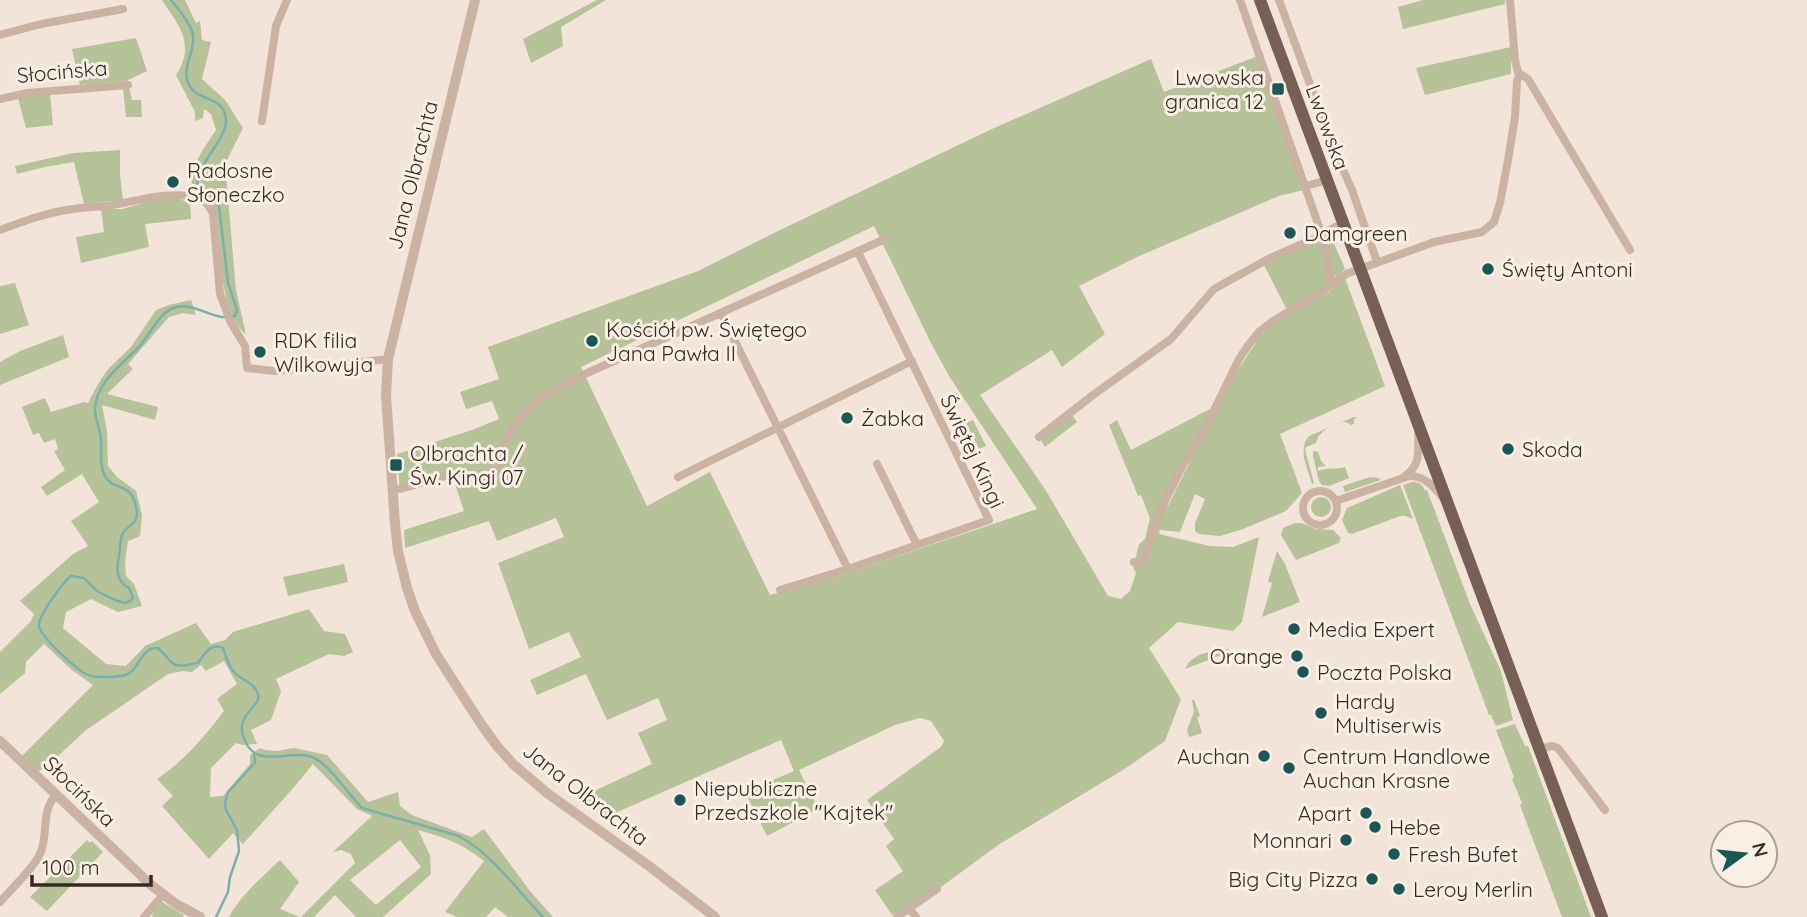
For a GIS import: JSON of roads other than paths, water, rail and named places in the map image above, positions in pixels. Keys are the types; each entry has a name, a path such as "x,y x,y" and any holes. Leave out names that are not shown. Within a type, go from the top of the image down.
{"main road":[{"name":"Lwowska","path":"1260,0 1602,917"}],"street":[{"path":"262,121 276,26 287,0"},
{"name":"Jana Olbrachta","path":"475,0 388,359 386,395 392,490 398,552 407,588 436,654 497,746 547,793 715,917"},
{"path":"1240,0 1322,234 1332,283"},
{"path":"1279,0 1377,262"},
{"path":"1134,562 1142,564 1160,511 1249,344 1267,325 1360,268 1434,242 1482,232 1494,222 1508,160 1519,76 1510,0"},
{"path":"0,36 52,22 123,9"},
{"path":"1271,30 1287,24"},
{"path":"1278,47 1294,41"},
{"path":"1285,68 1301,62"},
{"path":"1519,76 1528,79 1630,250"},
{"name":"Słocińska","path":"0,99 27,93 128,85"},
{"path":"1298,103 1314,96"},
{"path":"1309,132 1325,126"},
{"path":"1306,186 1327,180"},
{"path":"0,229 54,212 163,196 183,195 196,198 210,206 213,214 220,294 231,323 245,346 247,368 274,371 388,359"},
{"path":"1039,437 1171,339 1214,289 1262,262 1343,223"},
{"path":"392,490 459,473 485,476 491,474 514,425 544,394 885,239"},
{"name":"Świętej Kingi","path":"858,252 989,520 917,545"},
{"path":"721,313 848,569"},
{"path":"678,477 912,362"},
{"path":"1336,501 1403,477 1411,471 1418,461 1418,425"},
{"path":"780,590 917,545 877,464"},
{"path":"1403,477 1418,477 1428,481 1448,503"},
{"path":"1316,491 1326,491 1336,501 1336,514 1328,523 1311,523 1304,513 1305,499 1316,491"},
{"name":"Słocińska","path":"0,741 140,876 163,895 200,917"},
{"path":"1539,749 1552,746 1558,748 1605,810"},
{"path":"0,902 39,857 44,844 46,815 56,795"},
{"path":"897,917 937,889"},
{"path":"144,917 163,895"},
{"path":"909,909 916,917"}],"waterway":[{"path":"171,0 192,31 193,44 187,72 189,85 199,95 221,106 226,120 222,135 202,168 197,185 202,192 214,197 219,206 228,283 237,310 235,316 220,317 189,307 173,308 163,315 100,390 95,415 101,439 102,467 109,481 132,496 137,514 135,521 122,535 117,566 119,579 129,588 133,598 125,603 115,600 97,591 84,578 71,576 47,607 40,621 41,631 66,658 84,673 95,677 128,674 153,648 158,648 174,664 182,666 198,663 211,648 223,648 232,670 254,687 258,694 258,699 246,716 242,728 248,747 256,754 274,757 304,755 314,758 332,773 362,808 459,836 494,863 543,917"},
{"path":"216,917 228,892 239,851 237,830 226,810 225,802 228,792 255,763 254,753"}],"place":[{"name":"Lwowska granica 12","path":"1278,89"},
{"name":"Radosne Słoneczko","path":"173,182"},
{"name":"Damgreen","path":"1290,233"},
{"name":"Święty Antoni","path":"1488,269"},
{"name":"Kościół pw. Świętego Jana Pawła II","path":"592,341"},
{"name":"RDK filia Wilkowyja","path":"260,352"},
{"name":"Żabka","path":"847,418"},
{"name":"Skoda","path":"1508,449"},
{"name":"Olbrachta / Św. Kingi 07","path":"396,465"},
{"name":"Media Expert","path":"1294,629"},
{"name":"Orange","path":"1297,656"},
{"name":"Poczta Polska","path":"1303,672"},
{"name":"Hardy Multiserwis","path":"1321,713"},
{"name":"Auchan","path":"1264,756"},
{"name":"Centrum Handlowe Auchan Krasne","path":"1289,768"},
{"name":"Niepubliczne Przedszkole \"Kajtek\"","path":"680,800"},
{"name":"Apart","path":"1366,813"},
{"name":"Hebe","path":"1375,827"},
{"name":"Monnari","path":"1346,840"},
{"name":"Fresh Bufet","path":"1394,854"},
{"name":"Big City Pizza","path":"1372,879"},
{"name":"Leroy Merlin","path":"1399,889"}]}
